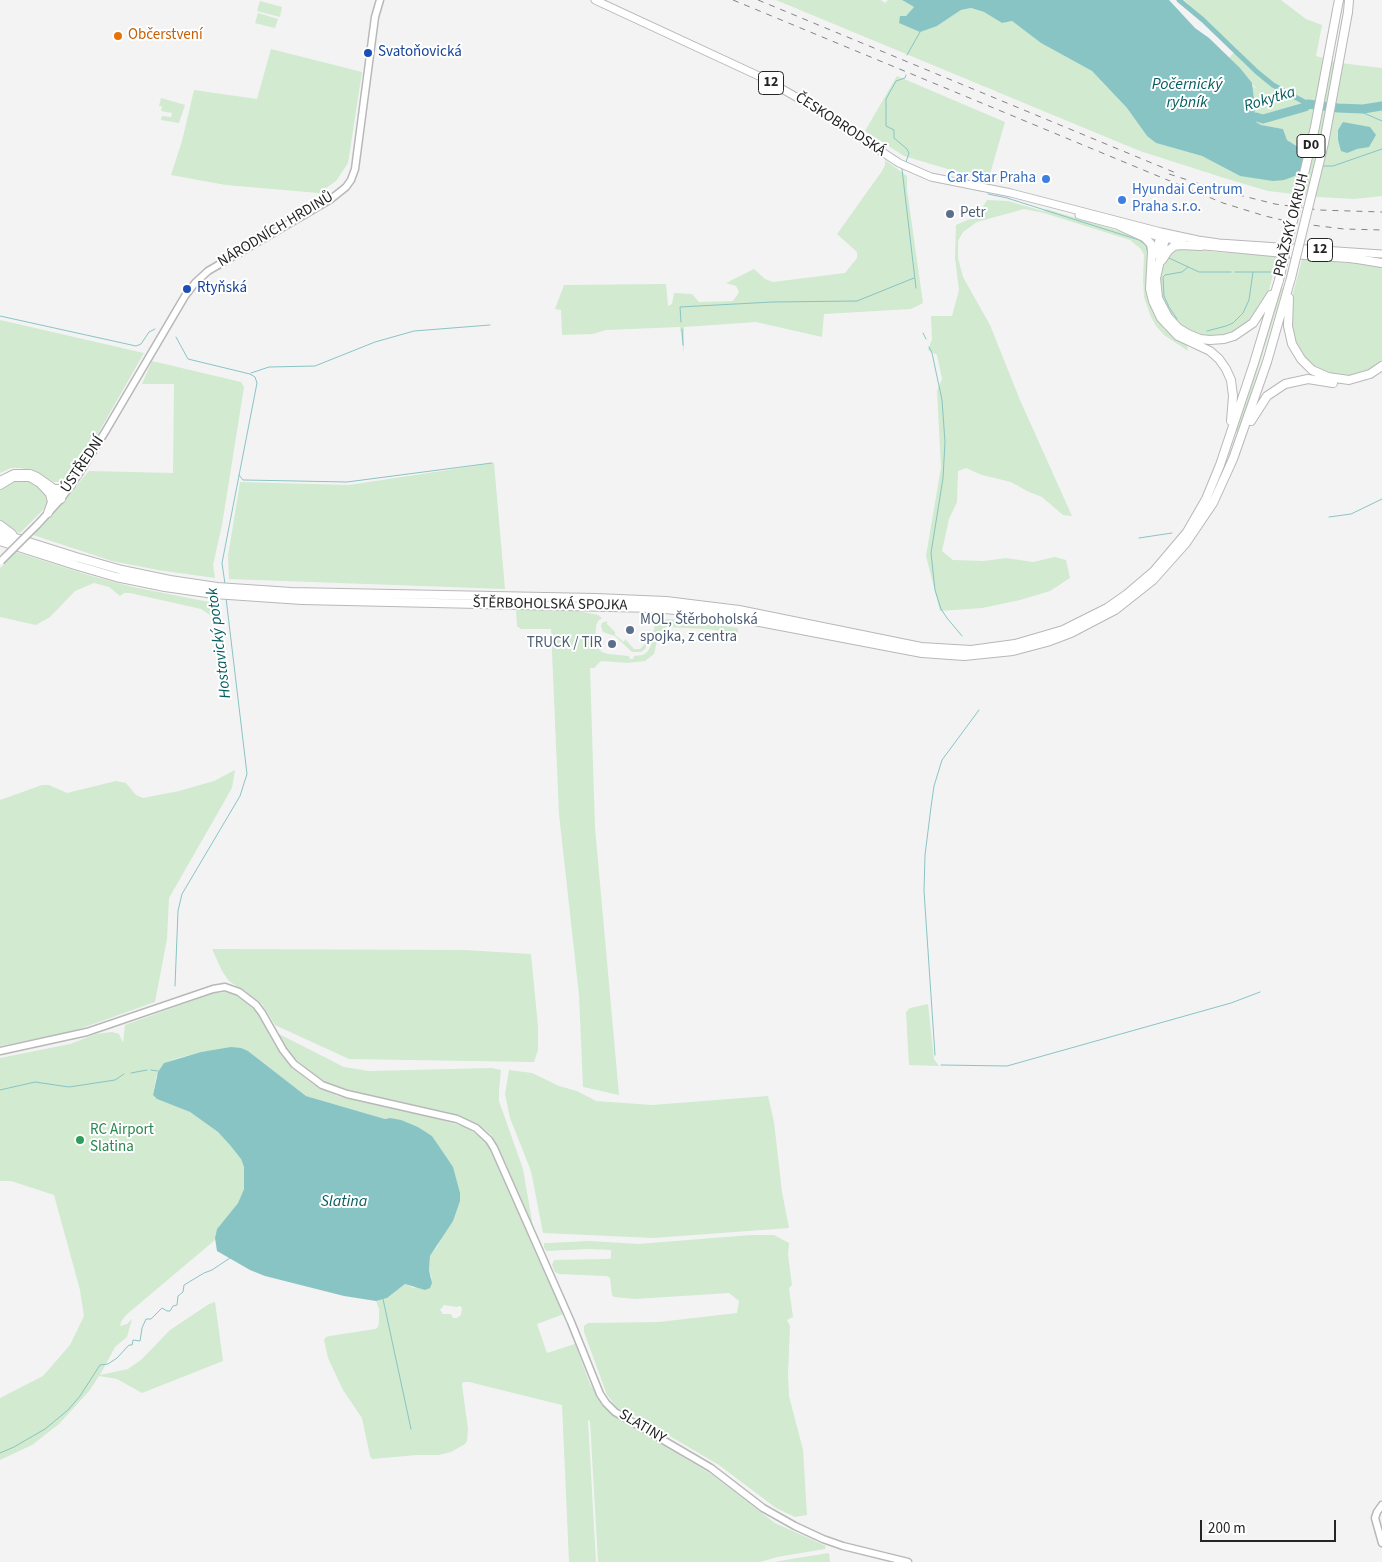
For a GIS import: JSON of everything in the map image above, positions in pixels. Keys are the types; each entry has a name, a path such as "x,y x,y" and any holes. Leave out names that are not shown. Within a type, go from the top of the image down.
{"highway":[{"name":"PRAŽSKÝ OKRUH","path":"1227,445 1278,283 1314,137 1339,0"},
{"name":"PRAŽSKÝ OKRUH","path":"1242,436 1290,287 1324,142 1350,0"},
{"path":"1120,226 1144,237 1151,244 1150,285 1155,307 1165,323 1178,336 1210,351 1226,369 1232,385 1233,399 1227,445"},
{"path":"1164,235 1156,278 1160,302 1170,320 1180,330 1191,336 1210,340 1229,338 1240,333 1250,326 1259,315 1278,283"},
{"path":"1150,285 1164,235"},
{"path":"1156,278 1163,259 1171,248 1180,245 1201,246"},
{"path":"1351,258 1382,262"},
{"path":"1290,287 1289,332 1294,350 1304,363 1323,376 1344,380 1365,376 1382,366"},
{"path":"1242,436 1264,400 1285,384 1308,379 1334,383 1355,383 1368,379 1382,371"},
{"name":"ŠTĚRBOHOLSKÁ SPOJKA","path":"1103,613 1124,603 1148,584 1186,543 1218,492 1242,436"},
{"name":"ŠTĚRBOHOLSKÁ SPOJKA","path":"0,533 122,570 231,592 666,601 739,610 892,643 947,650 991,648 1051,635 1092,620 1145,579 1178,543 1192,523 1206,499 1227,445"},
{"path":"0,481 12,474 26,473 37,477 52,491 55,499 60,499"},
{"path":"0,485 13,477 26,476 52,491 65,489 71,485"},
{"path":"48,513 52,502 52,491"},
{"path":"0,525 11,534 30,543"},
{"name":"ŠTĚRBOHOLSKÁ SPOJKA","path":"0,541 110,575 165,587 218,590"}],"main road":[{"name":"ČESKOBRODSKÁ","path":"595,0 761,77 812,106 860,138 914,170 937,178 1039,200 1201,246 1351,258"},
{"name":"ČESKOBRODSKÁ","path":"1039,200 1066,211 1120,226 1164,235 1218,243 1382,254"}],"street":[{"name":"NÁRODNÍCH HRDINŮ","path":"150,356 185,296 202,276 331,199 346,187 351,180 355,169 375,17 380,0"},
{"name":"ÚSTŘEDNÍ","path":"0,562 37,525 71,485 106,432 150,356"},
{"name":"SLATINY","path":"0,1052 87,1032 213,989 225,987 232,989 256,1005 283,1050 302,1071 322,1085 347,1094 457,1119 481,1132 494,1148 572,1322 594,1380 606,1403 626,1419 722,1475 773,1515 823,1540 908,1562"},
{"path":"1382,1505 1378,1509 1376,1518 1382,1543"}],"green space":[{"path":"776,0 881,0 885,3 888,0 902,0 914,7 906,16 937,26 961,10 971,8 984,12 1002,23 1012,21 1041,43 1092,71 1127,108 1147,136 1156,143 1202,156 1240,176 1306,152 1287,140 1283,129 1260,125 1256,122 1252,86 1257,89 1229,58 1237,49 1184,0 1281,0 1306,19 1322,25 1316,56 1340,63 1382,68 1382,196 1354,199 1268,191 1140,151"},
{"path":"260,1 282,7 280,17 257,11"},
{"path":"258,13 278,19 275,28 255,23"},
{"path":"271,49 362,72 348,163 336,181 319,193 226,185 171,175 182,141 194,90 257,99"},
{"path":"897,76 1005,122 988,181 904,156 865,131"},
{"path":"161,98 185,105 179,123 161,120 162,116 171,117 172,113 161,111 162,106 159,106"},
{"path":"885,160 907,176 907,189 923,303 911,309 824,314 822,337 756,322 684,327 684,353 680,327 606,330 593,334 562,335 561,310 555,309 564,285 666,284 668,306 672,304 674,293 692,294 699,302 733,301 739,292 736,286 726,283 754,269 765,279 773,282 845,273 857,258 857,252 837,234 882,171"},
{"path":"987,200 1008,201 1043,211 1046,209 1142,238 1148,245 1149,258 1146,283 1152,311 1164,329 1187,345 1188,351 1164,335 1151,317 1144,297 1144,255 1141,249 1130,240 1044,213 1024,209 977,222 963,232 958,241 958,258 963,277 990,325 1020,400 1072,516 1063,515 1042,497 1011,482 982,475 966,468 958,471 957,502 949,519 942,551 953,560 984,561 1006,558 1033,562 1055,557 1066,560 1070,578 1050,591 1020,600 982,608 940,611 926,556 941,467 937,391 942,379 937,355 928,350 932,339 931,316 952,316 959,290 955,258 956,225 977,216"},
{"path":"1182,247 1215,252 1278,256 1269,290 1252,320 1237,331 1210,337 1191,332 1176,322 1163,301 1160,292 1160,275 1164,262 1172,250"},
{"path":"1302,260 1382,265 1382,362 1373,369 1349,377 1332,375 1315,368 1302,357 1293,339 1290,304"},
{"path":"1281,288 1283,288 1249,399 1252,401 1240,433 1235,431"},
{"path":"0,320 144,353 96,437 65,482 54,482 37,473 21,468 11,468 0,473"},
{"path":"152,361 241,382 244,387 222,525 213,565 215,578 112,561 33,535 89,471 173,473 174,384 142,384"},
{"path":"494,463 505,589 229,579 228,556 240,482 349,485"},
{"path":"26,479 36,483 48,501 46,507 20,533 12,530 0,521 0,489 10,481"},
{"path":"16,552 133,587 214,603 218,620 201,609 130,593 124,593 120,596 109,587 94,583 75,591 50,617 36,625 0,617 0,568"},
{"path":"516,609 578,611 598,615 602,618 596,626 595,641 598,648 608,654 629,656 630,659 633,659 634,656 643,655 648,651 651,645 655,620 670,619 738,628 738,633 666,627 659,633 654,654 645,661 628,663 601,661 594,668 590,668 595,828 619,1095 583,1087 579,995 559,814 551,629 521,629 517,626"},
{"path":"607,621 615,635 624,642 625,639 634,649 640,649 648,641 645,649 641,652 632,652 615,636 603,632 602,623"},
{"path":"235,770 232,788 169,898 167,939 155,1002 71,1032 0,1046 0,800 42,785 49,785 67,793 116,781 126,783 136,795 143,798 179,791 214,781"},
{"path":"212,949 464,950 531,954 538,1027 538,1050 534,1062 349,1059 275,1025 262,1004 229,981"},
{"path":"226,992 238,995 250,1005 260,1016 279,1052 292,1068 313,1084 337,1096 424,1115 466,1127 485,1141 493,1154 564,1314 537,1324 547,1353 575,1344 590,1384 604,1406 619,1419 711,1474 775,1523 826,1546 825,1549 777,1557 760,1562 598,1562 590,1421 588,1420 596,1562 569,1562 562,1405 469,1382 463,1382 462,1385 468,1429 465,1444 451,1452 439,1455 372,1459 362,1418 343,1390 328,1358 324,1340 330,1336 375,1329 378,1327 379,1322 379,1309 376,1301 387,1298 405,1284 414,1288 432,1278 429,1270 430,1256 437,1247 460,1201 460,1193 432,1136 418,1127 390,1118 385,1119 306,1096 248,1051 205,1051 178,1058 164,1063 156,1077 153,1095 157,1099 190,1112 218,1132 230,1144 241,1159 244,1167 244,1189 238,1203 217,1229 215,1240 126,1315 120,1326 127,1324 132,1319 127,1337 115,1347 100,1375 128,1369 142,1359 170,1330 215,1302 223,1361 142,1393 117,1379 99,1376 90,1390 59,1424 32,1445 0,1460 0,1398 43,1376 70,1345 84,1316 80,1290 54,1195 11,1181 0,1181 0,1058 70,1044 96,1034 112,1032 119,1034 123,1043 125,1025 214,993","holes":["444,1305 462,1307 461,1315 457,1318 453,1318 451,1314 443,1314 440,1310"]},
{"path":"928,1004 934,1059 939,1066 909,1065 906,1012 910,1008"},
{"path":"277,1033 344,1067 369,1071 492,1068 501,1070 499,1101 523,1169 534,1233 505,1162 491,1135 485,1130 459,1116 447,1112 356,1092 327,1083 290,1054"},
{"path":"509,1070 532,1073 559,1086 577,1091 596,1101 652,1105 768,1096 774,1122 782,1192 789,1228 653,1238 543,1233 531,1171 510,1118 505,1094"},
{"path":"751,1235 774,1235 789,1243 788,1255 792,1285 789,1288 793,1317 787,1320 790,1326 789,1396 803,1450 807,1515 795,1517 776,1508 719,1465 634,1415 617,1408 607,1395 584,1332 584,1326 588,1323 659,1322 737,1313 739,1301 729,1293 635,1299 614,1297 612,1295 610,1278 607,1276 559,1274 555,1272 552,1265 554,1260 609,1259 611,1258 611,1250 546,1251 544,1247 544,1243 590,1241 638,1244"},
{"path":"829,1553 830,1562 775,1562 785,1560"}],"water":[{"name":"Počernický rybník","path":"902,0 1169,0 1195,28 1209,38 1240,68 1252,83 1256,122 1261,125 1283,129 1287,140 1306,152 1303,173 1284,180 1273,181 1240,176 1202,156 1156,143 1147,136 1127,108 1092,71 1041,43 1012,21 1002,23 984,12 971,8 961,10 937,26 920,32 899,23 900,16 906,16 914,7"},
{"path":"1343,122 1370,127 1376,135 1369,147 1347,153 1341,151 1338,130"},
{"name":"Slatina","path":"231,1047 248,1051 306,1096 385,1119 401,1120 418,1127 432,1136 453,1167 460,1193 460,1201 453,1221 430,1256 429,1270 432,1283 430,1288 425,1290 405,1284 387,1298 376,1301 344,1296 265,1276 250,1270 217,1251 215,1238 217,1229 238,1203 244,1189 244,1167 241,1159 218,1132 190,1112 157,1099 153,1095 158,1072 164,1063 201,1052"}],"waterway":[{"path":"1179,0 1273,85 1308,104"},
{"path":"907,55 920,32"},
{"path":"906,75 905,78 896,81 886,99 886,126 894,130 894,138 907,149 909,153 906,162"},
{"name":"Rokytka","path":"1245,122 1250,118 1263,119 1305,107 1308,104 1363,109 1382,106"},
{"path":"1350,107 1382,121"},
{"path":"1321,166 1333,166 1382,149"},
{"path":"902,169 916,288"},
{"path":"988,194 1007,198 1139,240 1146,245 1148,254"},
{"path":"1169,258 1199,272 1231,272"},
{"path":"1177,319 1164,296 1163,277 1182,272 1188,267"},
{"path":"1235,272 1271,272"},
{"path":"1207,331 1233,323 1243,313 1249,300 1253,272"},
{"path":"681,322 680,307 772,302 857,301 914,278"},
{"name":"Hostavický potok","path":"0,316 136,346 141,344 149,332 155,329"},
{"path":"251,373 269,367 315,366 375,342 414,331 490,325"},
{"path":"682,329 683,345"},
{"path":"923,333 926,339"},
{"name":"Hostavický potok","path":"176,337 188,359 250,374 255,377 257,383 222,563 225,584"},
{"path":"929,347 942,400 945,442 943,478 931,553 935,590 941,609 962,636"},
{"path":"239,475 243,480 347,482 492,463"},
{"path":"1329,517 1351,514 1382,499"},
{"path":"1139,538 1172,533"},
{"name":"Hostavický potok","path":"175,986 178,911 182,894 240,796 247,774 226,598"},
{"path":"935,1055 924,891 925,855 931,807 934,786 942,760 979,710"},
{"path":"941,1065 1007,1066 1231,1003 1260,992"},
{"path":"131,1073 147,1070"},
{"path":"151,1070 158,1071"},
{"path":"0,1090 35,1082 69,1087 115,1080 124,1074"},
{"name":"Hostavický potok","path":"0,1453 45,1429 68,1410 80,1396 100,1365 108,1364 117,1358 129,1345 132,1345 133,1340 140,1341 146,1319 151,1319 162,1308 170,1311 173,1306 177,1305 178,1296 183,1292 184,1285 230,1258"},
{"path":"383,1299 411,1429"}],"railway":[{"path":"733,0 1223,203 1295,223 1344,229 1382,230"},
{"path":"758,0 1176,173"},
{"path":"1169,174 1219,190 1275,204 1319,210 1382,212"}],"place":[{"name":"Občerstvení","path":"118,36"},
{"name":"Svatoňovická","path":"368,53"},
{"name":"Car Star Praha","path":"1046,179"},
{"name":"Hyundai Centrum Praha s.r.o.","path":"1122,200"},
{"name":"Petr","path":"950,214"},
{"name":"Rtyňská","path":"187,289"},
{"name":"MOL, Štěrboholská spojka, z centra","path":"630,630"},
{"name":"TRUCK / TIR","path":"612,644"},
{"name":"RC Airport Slatina","path":"80,1140"}]}
